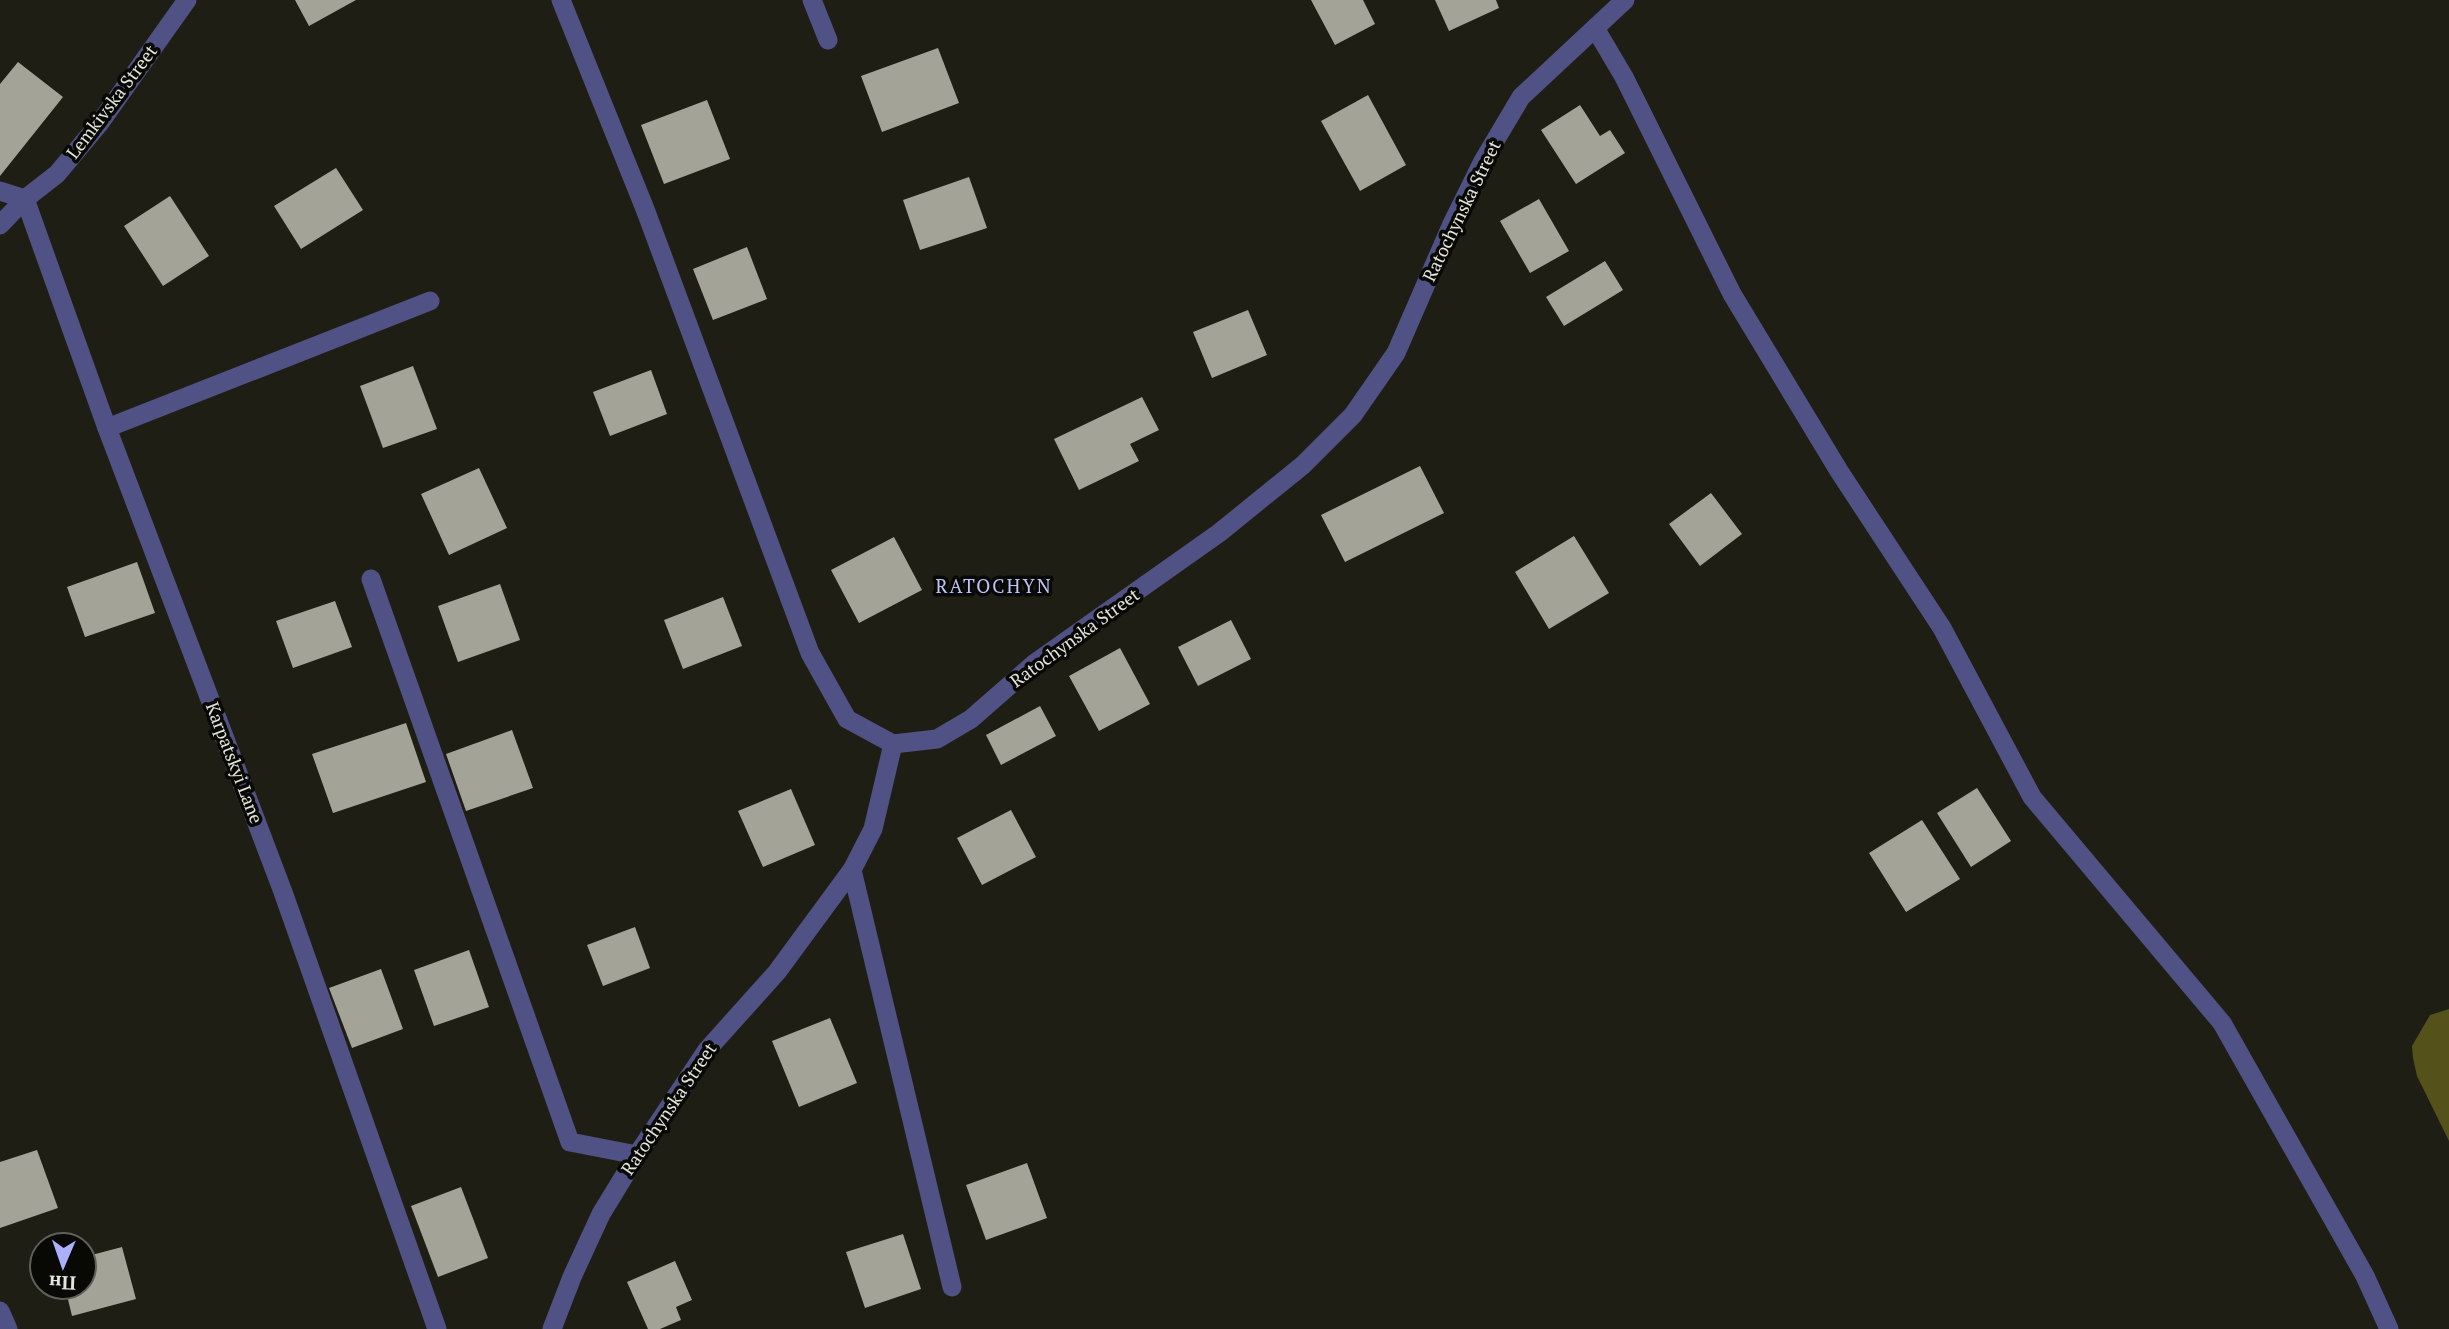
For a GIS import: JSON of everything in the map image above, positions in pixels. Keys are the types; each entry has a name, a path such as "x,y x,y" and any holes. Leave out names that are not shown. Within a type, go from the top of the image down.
{"street":[{"name":"Lemkivska Street","path":"0,225 24,199 57,174 99,124 187,0"},
{"path":"561,0 645,209 810,653 847,719 893,744"},
{"path":"812,0 828,40"},
{"name":"Ratochynska Street","path":"552,1329 601,1214 637,1155 707,1049 776,972 852,870 873,829 893,744 937,739 971,719 1035,663 1219,533 1320,449 1353,415 1396,353 1483,161 1521,97 1625,0"},
{"path":"1595,28 1624,77 1732,294 1839,471 1942,628 2032,796 2222,1023 2365,1276 2389,1329"},
{"path":"0,191 24,199"},
{"name":"Karpatskyi Lane","path":"24,199 107,428 284,892 437,1329"},
{"path":"107,428 430,301"},
{"path":"371,579 570,1142 637,1155"},
{"path":"852,870 952,1287"},
{"path":"0,1311 8,1329"}],"shaded area":[{"path":"2449,1009 2449,1141 2417,1076 2412,1046 2430,1015"}],"building":[{"path":"295,0 356,0 309,26"},
{"path":"1311,0 1363,0 1375,24 1335,45"},
{"path":"1435,0 1496,0 1499,8 1449,31"},
{"path":"938,48 959,103 882,132 861,76"},
{"path":"18,62 63,97 0,176 0,84"},
{"path":"1368,95 1406,165 1360,191 1321,121"},
{"path":"707,100 730,159 664,184 641,125"},
{"path":"1580,105 1600,136 1610,130 1625,153 1576,184 1541,130"},
{"path":"336,168 363,210 301,249 274,206"},
{"path":"969,177 987,228 920,250 903,200"},
{"path":"170,196 209,256 163,286 124,226"},
{"path":"1539,199 1569,251 1530,273 1500,221"},
{"path":"747,247 767,299 713,320 693,269"},
{"path":"1605,261 1623,290 1564,326 1546,297"},
{"path":"1248,310 1267,355 1212,378 1193,332"},
{"path":"413,366 437,429 383,448 360,386"},
{"path":"651,370 667,414 610,436 593,392"},
{"path":"1142,397 1159,430 1130,444 1139,461 1079,490 1054,439"},
{"path":"1420,466 1444,513 1345,562 1321,515"},
{"path":"479,468 507,528 449,555 421,494"},
{"path":"1711,493 1742,534 1700,566 1669,524"},
{"path":"1574,536 1609,593 1549,629 1515,572"},
{"path":"894,537 922,590 859,623 831,570"},
{"path":"137,562 155,613 85,637 67,587"},
{"path":"500,584 520,640 458,662 438,606"},
{"path":"723,597 742,646 683,669 664,620"},
{"path":"335,601 352,647 293,668 276,621"},
{"path":"1231,620 1251,659 1198,686 1178,647"},
{"path":"1120,648 1150,704 1099,731 1069,676"},
{"path":"1040,706 1056,736 1001,765 986,735"},
{"path":"406,723 426,782 333,813 312,754"},
{"path":"512,730 533,788 466,811 446,754"},
{"path":"1977,788 2011,841 1971,867 1937,813"},
{"path":"791,789 815,845 763,867 738,811"},
{"path":"1011,810 1036,857 982,885 957,838"},
{"path":"1922,820 1960,879 1906,912 1869,853"},
{"path":"635,927 650,968 603,986 587,945"},
{"path":"469,950 489,1007 434,1026 414,970"},
{"path":"381,969 403,1029 352,1048 329,988"},
{"path":"830,1018 857,1083 799,1107 772,1041"},
{"path":"37,1150 58,1208 0,1228 0,1162"},
{"path":"1027,1163 1047,1218 986,1240 966,1185"},
{"path":"461,1187 488,1258 438,1277 411,1206"},
{"path":"903,1234 921,1289 865,1308 846,1252"},
{"path":"122,1247 136,1299 72,1316 68,1301 98,1301 98,1253"},
{"path":"675,1261 692,1300 676,1307 681,1320 660,1329 648,1329 627,1282"}],"district":[{"name":"RATOCHYN","path":"994,586"}]}
